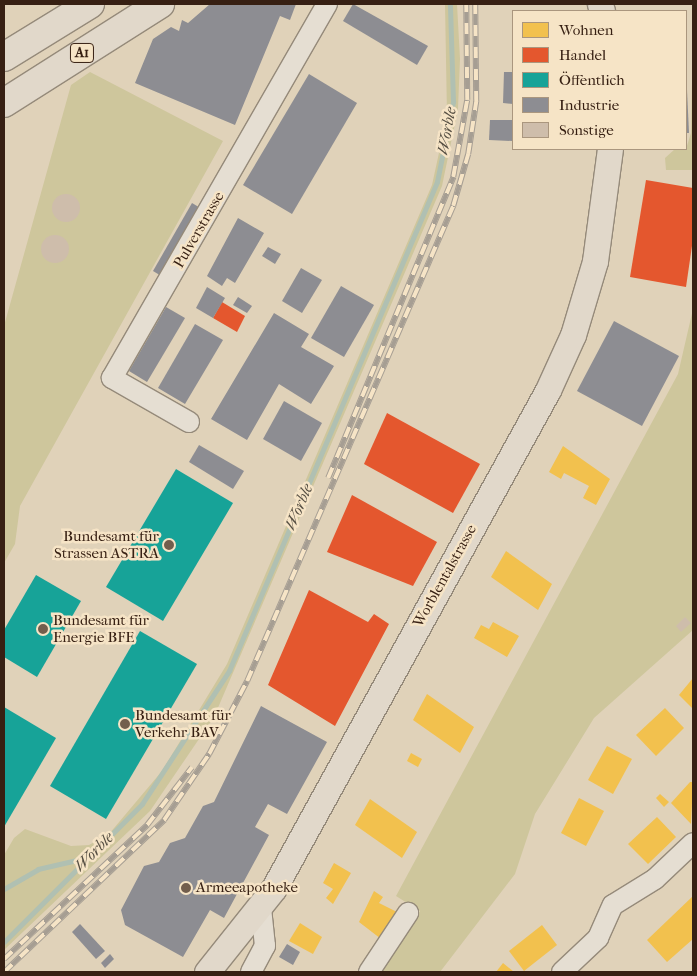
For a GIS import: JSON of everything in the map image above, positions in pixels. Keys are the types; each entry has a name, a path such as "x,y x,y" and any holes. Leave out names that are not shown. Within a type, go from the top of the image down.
{"highway":[{"name":"A1","path":"4,57 90,4"},
{"name":"A1","path":"4,103 160,4"}],"main road":[{"name":"Worblentalstrasse","path":"207,972 261,908 562,361 595,261 610,150"}],"street":[{"name":"Pulverstrasse","path":"189,422 112,378 327,4"},
{"path":"562,972 598,938 613,905 655,879 693,843"},
{"path":"251,972 265,946 261,908"},
{"path":"369,972 408,914"}],"shaded area":[{"path":"445,4 457,4 460,59 458,109 442,186 214,717 150,811 4,950 4,855 14,838 25,829 71,846 89,845 109,834 162,771 227,664 432,185 447,116"},
{"path":"693,29 693,170 666,170 665,158 674,150 687,150 691,133"},
{"path":"90,72 223,141 20,506 15,544 4,563 4,326 71,85"},
{"path":"693,309 693,630 594,718 535,814 515,874 440,972 380,972 420,911 396,896 678,374"}],"building: Wohnen":[{"path":"563,446 610,479 596,505 583,498 589,486 564,473 561,479 549,472"},
{"path":"506,551 552,584 538,610 491,577"},
{"path":"493,622 519,636 507,657 474,638 481,625 489,629"},
{"path":"693,678 693,709 679,695"},
{"path":"427,694 474,727 460,753 413,720"},
{"path":"665,708 684,728 656,756 636,735"},
{"path":"607,746 632,759 613,794 588,780"},
{"path":"411,753 422,759 418,767 407,761"},
{"path":"690,782 693,782 691,824 671,803"},
{"path":"660,794 669,802 664,807 656,798"},
{"path":"579,798 604,811 586,846 561,833"},
{"path":"370,799 417,832 402,858 355,825"},
{"path":"657,817 676,837 648,864 628,844"},
{"path":"334,863 351,873 333,904 326,898 333,889 323,883"},
{"path":"374,891 383,897 379,903 397,912 385,942 359,922"},
{"path":"693,896 693,939 667,962 647,940"},
{"path":"300,923 322,937 313,954 289,941"},
{"path":"542,925 557,945 524,971 509,951"},
{"path":"503,963 514,972 496,972"}],"building: Handel":[{"path":"646,180 693,188 693,239 686,287 630,277"},
{"path":"222,302 245,316 237,332 213,318"},
{"path":"387,413 480,464 453,513 364,464"},
{"path":"352,495 437,542 413,586 327,552"},
{"path":"309,590 368,622 374,614 389,624 335,726 268,685"}],"building: Öffentlich":[{"name":"Bundesamt für Strassen ASTRA","path":"176,469 233,503 163,621 106,587"},
{"path":"36,575 81,601 37,677 4,657 4,630"},
{"name":"Bundesamt für Verkehr BAV","path":"140,631 197,664 106,819 50,786"},
{"path":"4,707 56,738 4,827"}],"building: Industrie":[{"path":"210,4 296,4 290,20 280,16 235,125 135,83 153,39 171,27 179,31 182,20 188,23"},
{"path":"353,4 428,46 417,65 343,21"},
{"path":"504,72 512,72 512,104 503,103"},
{"path":"309,74 357,103 292,214 243,185"},
{"path":"687,90 689,133 687,133"},
{"path":"490,120 512,120 512,141 489,140"},
{"path":"192,203 202,209 163,277 153,271"},
{"path":"238,218 264,233 235,283 227,278 222,286 207,276"},
{"path":"268,247 281,254 275,264 262,256"},
{"path":"301,268 322,280 302,313 282,301"},
{"path":"341,286 374,305 344,357 311,338"},
{"path":"207,287 225,298 213,318 196,308"},
{"path":"238,297 252,306 247,313 233,305"},
{"path":"166,307 185,318 147,382 129,371"},
{"path":"274,313 309,334 301,347 334,366 311,404 279,384 247,440 211,419"},
{"path":"614,321 679,356 642,426 577,391"},
{"path":"195,324 223,340 185,404 158,388"},
{"path":"284,401 322,423 301,461 263,439"},
{"path":"199,445 244,471 233,489 189,462"},
{"name":"Armeeapotheke","path":"261,706 327,742 287,814 268,804 255,827 269,835 224,918 210,910 183,957 125,925 121,910 144,866 159,862 170,843 185,838 203,806 214,802"},
{"path":"80,924 105,951 96,959 72,932"},
{"path":"287,944 300,952 293,965 279,957"},
{"path":"110,954 114,959 105,968 101,963"}],"building: Sonstige":[{"path":"66,194 76,198 80,208 76,218 66,222 56,218 52,208 56,198"},
{"path":"55,235 65,239 69,249 65,259 55,263 45,259 41,249 45,239"},
{"path":"685,617 691,623 681,632 676,626"}],"waterway":[{"name":"Worble","path":"4,942 142,804 229,671 437,182 453,102 450,4"},
{"path":"4,889 38,869 90,857"}],"railway":[{"path":"328,478 453,177 467,100 466,4"},
{"path":"4,972 164,820 209,754 247,681 453,206 468,154 476,102 475,4"},
{"path":"4,959 147,825 192,767"}],"place":[{"name":"Bundesamt für Strassen ASTRA","path":"169,545"},
{"name":"Bundesamt für Energie BFE","path":"43,629"},
{"name":"Bundesamt für Verkehr BAV","path":"125,724"},
{"name":"Armeeapotheke","path":"186,888"}]}
